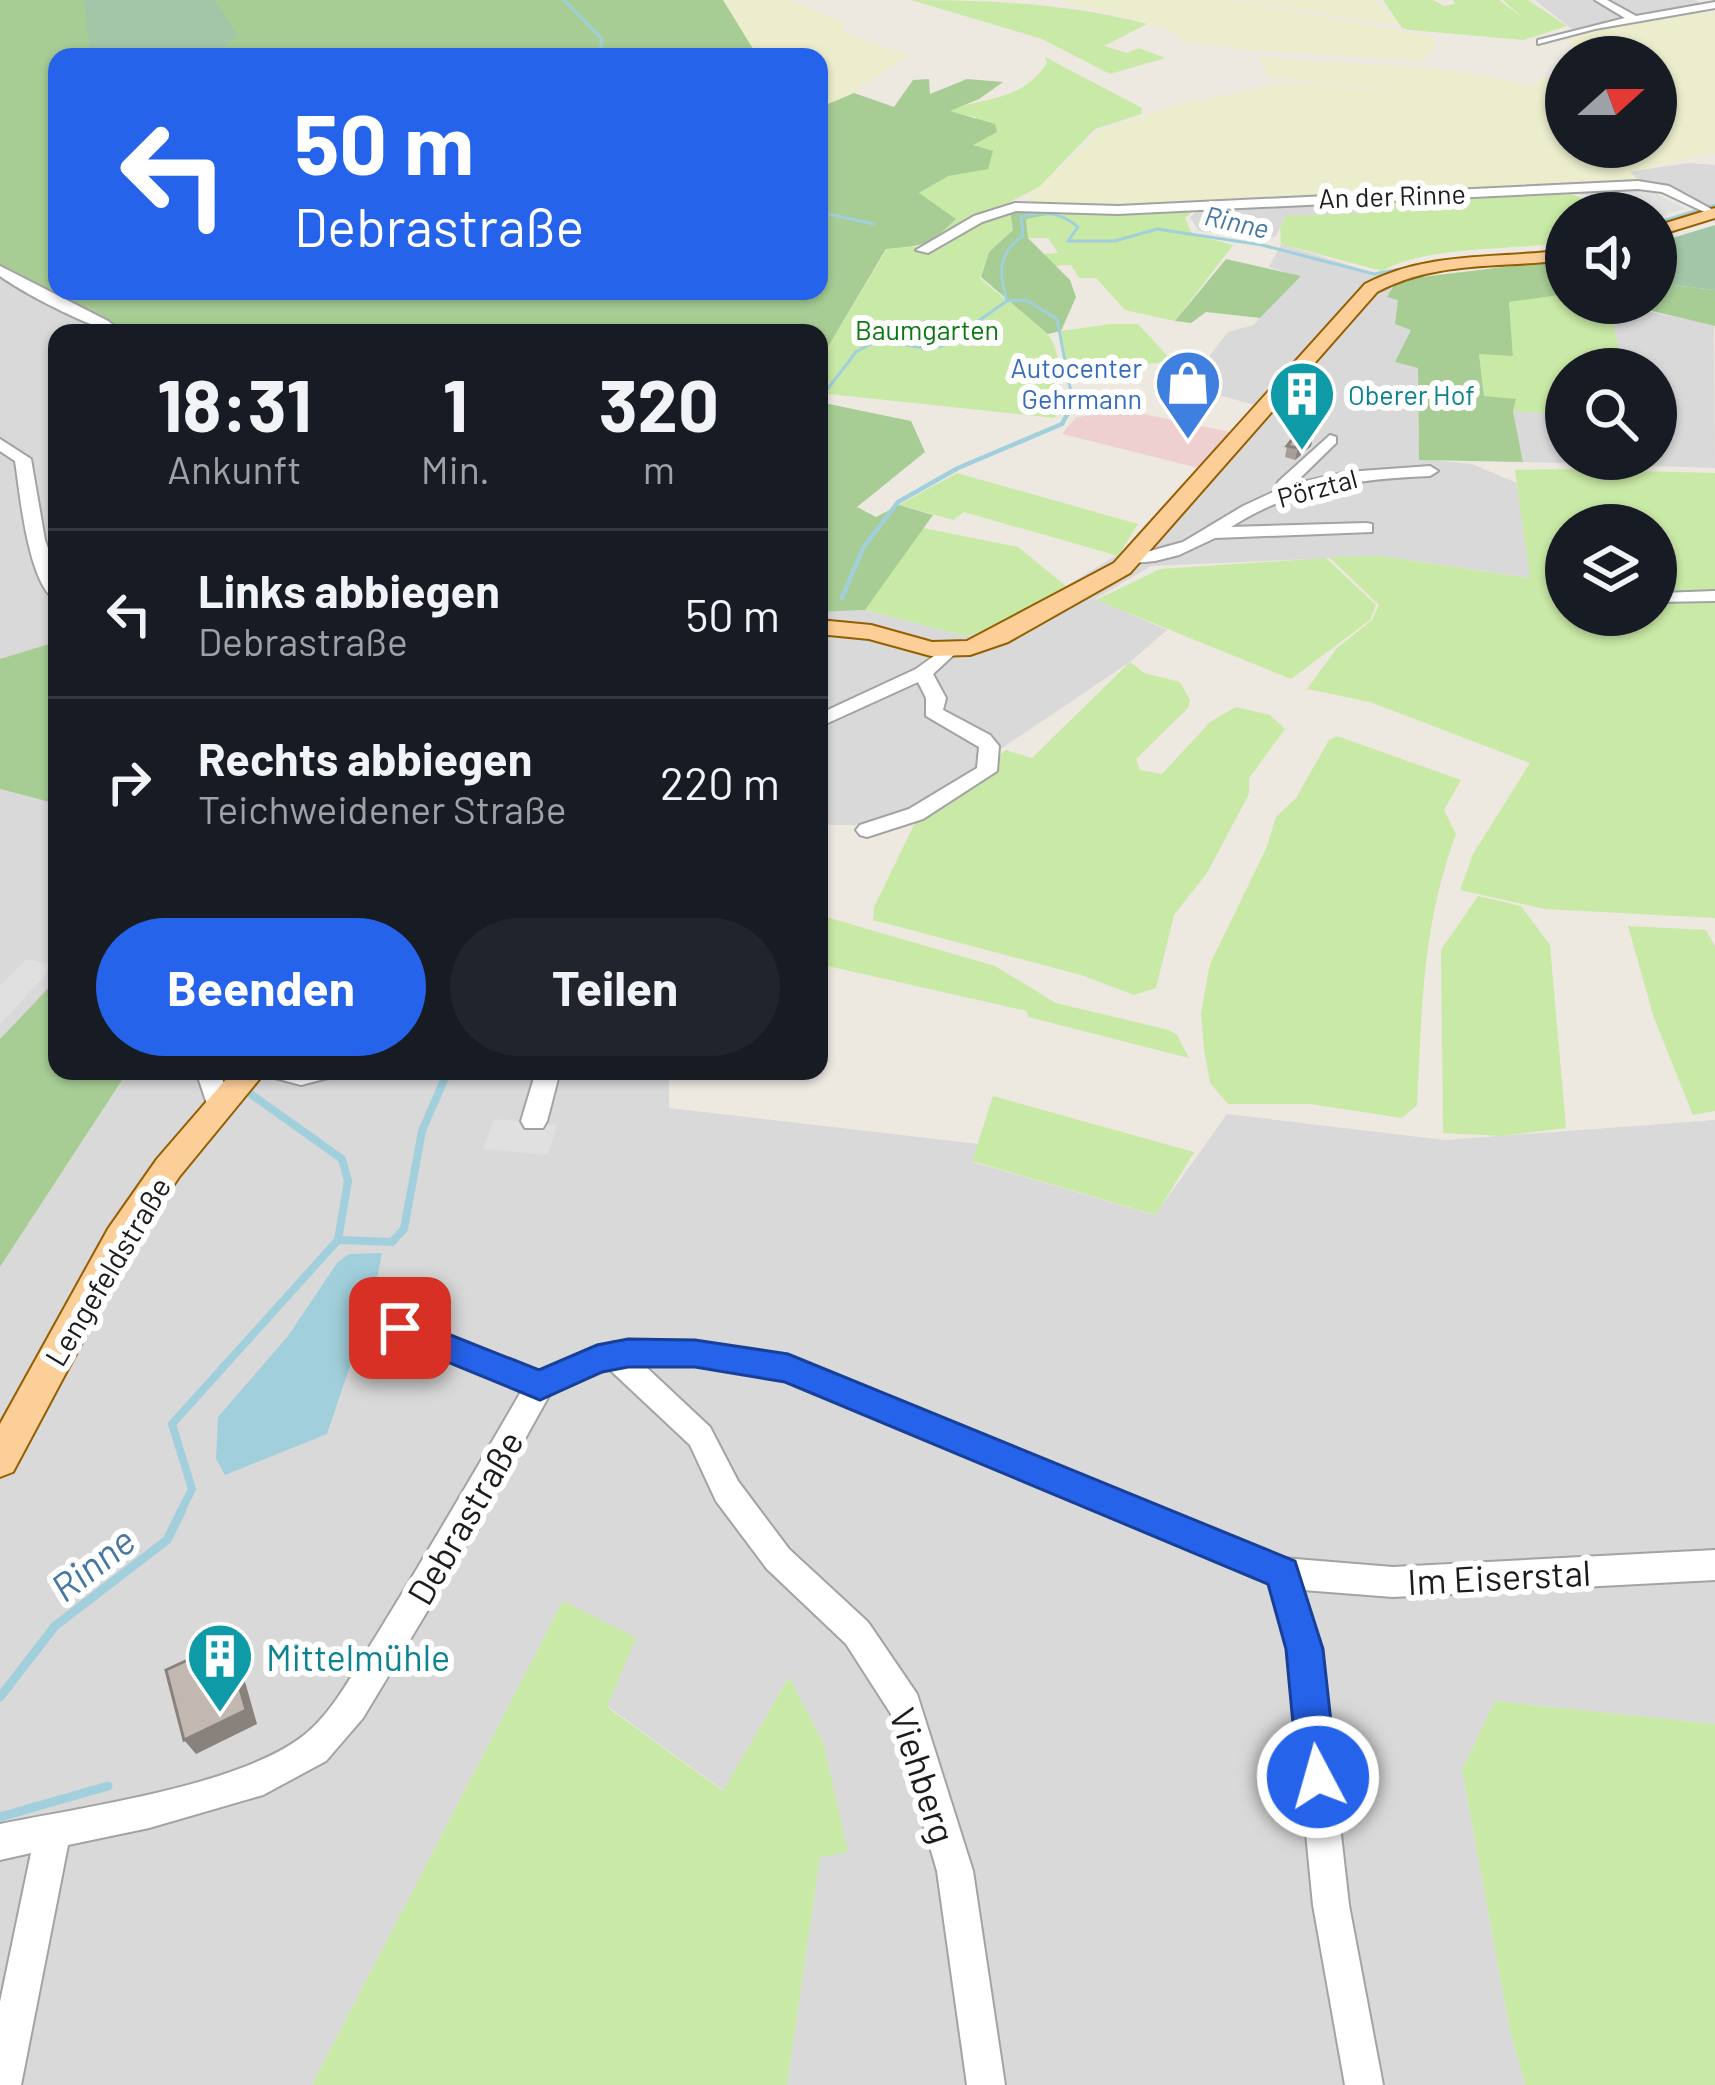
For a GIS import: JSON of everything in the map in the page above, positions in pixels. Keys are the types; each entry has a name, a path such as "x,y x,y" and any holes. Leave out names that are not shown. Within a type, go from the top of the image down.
{"main road":[{"path":"1677,223 1707,212"},
{"path":"828,628 871,632 949,651 1000,637 1134,558 1371,288 1416,270 1545,257"},
{"name":"Lengefeldstraße","path":"0,1460 120,1239 240,1081"}],"street":[{"path":"1600,0 1635,19"},
{"path":"1542,41 1715,4"},
{"name":"An der Rinne","path":"923,250 978,219 1015,207 1118,211 1690,180"},
{"name":"An der Rinne","path":"1655,185 1707,212"},
{"path":"0,270 36,295 98,324"},
{"path":"1264,501 1307,467 1330,440"},
{"path":"0,444 23,459 36,540 48,572"},
{"name":"Pörztal","path":"1134,558 1173,556 1264,501 1349,474 1430,471"},
{"name":"Pörztal","path":"1214,533 1366,528"},
{"path":"1677,597 1715,596"},
{"path":"828,716 923,673 949,651"},
{"path":"867,830 916,814 987,771 989,746 933,712 936,698 923,673"},
{"path":"534,1121 545,1080"},
{"path":"400,1328 540,1385 613,1354 695,1354 788,1368 1282,1573 1304,1649 1331,1905 1364,2085"},
{"name":"Viehberg","path":"613,1354 700,1436 728,1490 778,1559 857,1633 905,1706 955,1870 986,2085"},
{"name":"Debrastraße","path":"4,1841 262,1778 314,1749 332,1732 374,1670 540,1385"},
{"name":"Im Eiserstal","path":"1282,1573 1393,1582 1715,1565"},
{"path":"2,2085 53,1832"}],"shaded area":[{"path":"1535,0 1696,0 1703,4 1573,30"},
{"path":"1715,165 1715,209 1641,183 1628,172"},
{"path":"1643,187 1653,192 1578,192"},
{"path":"1455,193 1464,200 1424,203 1416,197 1360,207 1365,213 1286,216 1275,237 1199,231 1190,218 1200,206"},
{"path":"1281,244 1397,280 1388,297 1398,299 1411,329 1418,367 1419,459 1472,464 1517,483 1531,578 1380,556 1151,566 1095,599 1167,630 1130,662 910,810 864,825 828,825 828,612 865,610 965,636 1001,626 1120,553 1255,405 1186,386 1228,332 1253,325 1300,277 1269,267"},
{"path":"0,272 95,324 48,324 48,644 0,659"},
{"path":"1677,317 1714,325 1715,468 1677,467 1677,348 1619,348 1613,324 1677,324"},
{"path":"1129,411 1230,432 1198,468 1062,434 1076,417"},
{"path":"1513,411 1545,413 1545,463 1523,462"},
{"path":"0,789 48,802 48,988 0,1039"},
{"path":"27,959 48,964 48,972 0,1025 0,986"},
{"path":"122,1080 669,1080 669,1108 978,1144 973,1162 1155,1215 1227,1114 1445,1140 1715,1120 1715,1724 1495,1701 1462,1770 1510,2030 1525,2085 787,2085 820,1856 847,1852 823,1742 788,1678 724,1791 607,1706 563,1601 312,2085 0,2085 0,1267"},
{"path":"494,1119 557,1125 548,1155 483,1149"}],"green space":[{"path":"0,0 723,0 752,48 48,48 48,296 0,266"},
{"path":"83,0 215,0 238,36 224,48 89,48"},
{"path":"723,0 789,0 846,23 841,32 908,55 850,95 828,104 828,48 752,48"},
{"path":"911,0 1030,4 1118,17 1147,24 1104,46 1127,53 1139,48 1165,58 1110,74 1042,39"},
{"path":"1058,0 1232,0 1434,37 1434,50 1423,61 1246,50 1181,41 1169,29"},
{"path":"1243,0 1375,0 1399,23 1385,24"},
{"path":"1383,0 1433,0 1444,6 1455,4 1453,0 1499,0 1523,18 1503,0 1528,0 1567,26 1523,40 1411,30 1402,28"},
{"path":"1715,13 1715,153 1677,161 1677,36 1578,36 1596,28"},
{"path":"1045,57 1142,108 1141,114 1095,129 1039,187 940,238 918,194 957,163 976,117 947,111 1026,85 1047,63"},
{"path":"1258,57 1437,68 1536,86 1545,78 1545,168 1648,168 1630,172 1641,183 1289,197 1118,210 1025,200 1102,129 1176,105 1289,82 1414,91 1269,77"},
{"path":"929,79 930,94 967,79 1003,82 950,111 995,124 997,132 973,145 993,151 988,169 948,176 919,193 956,219 926,243 886,249 828,347 828,324 103,324 55,300 828,300 828,104 854,93 894,107 913,80"},
{"path":"1459,193 1545,193 1545,244 1446,253 1382,271 1281,244 1280,228 1286,216 1365,213 1360,207 1415,197 1424,203 1465,200"},
{"path":"1198,207 1185,218 1192,234 1233,245 1175,321 1125,310 1096,278 1079,278 1071,265 1051,266 1040,254 1058,253 1048,238 1028,238 1026,218 1038,215"},
{"name":"Baumgarten","path":"1010,211 1013,230 989,252 980,278 1035,321 1054,346 1059,363 1055,418 828,394 828,347 887,249 924,246"},
{"path":"1010,211 1057,213 1026,219 1028,238 1070,280 1076,297 1061,331 1048,334 981,277 989,252 1013,230"},
{"path":"1715,225 1715,290 1677,285 1677,237"},
{"path":"1226,259 1301,276 1260,318 1206,312 1191,323 1175,321"},
{"path":"1545,262 1545,297 1509,302 1513,356 1479,354 1484,396 1516,399 1513,411 1523,462 1419,460 1418,368 1395,362 1411,330 1395,324 1398,300 1387,297 1397,280"},
{"path":"1677,285 1715,290 1715,326 1677,317"},
{"path":"1545,297 1545,324 1613,324 1619,348 1545,348 1545,413 1513,411 1516,400 1484,397 1479,353 1513,355 1509,301"},
{"path":"1138,324 1172,361 1148,364 1143,360 1068,371 1061,331"},
{"path":"828,404 911,421 925,452 857,507 876,517 899,505 933,515 865,610 828,612"},
{"path":"1545,469 1545,480 1677,480 1677,472 1715,473 1715,918 1545,909 1460,890 1473,854 1530,763 1370,702 1307,689 1336,649 1372,620 1379,605 1329,557 1380,556 1530,578 1515,470"},
{"path":"957,473 1138,524 1118,556 964,512 953,520 899,505"},
{"path":"923,528 1018,547 1066,586 1001,626 965,636 865,610"},
{"path":"1326,558 1376,605 1370,620 1291,679 1096,600 1160,569"},
{"path":"48,644 48,802 0,789 0,659"},
{"path":"1130,662 1144,673 1180,682 1190,700 1188,708 1136,759 1140,770 1162,774 1210,722 1236,707 1270,715 1285,729 1249,778 1249,794 1207,873 1174,915 1156,988 1134,995 1081,975 873,920 874,907 915,823 1006,750 1032,758"},
{"path":"1337,736 1461,780 1444,810 1456,834 1430,935 1417,1105 1402,1118 1310,1104 1228,1104 1210,1083 1204,1049 1201,1013 1210,964 1266,849 1276,817 1296,798 1329,740"},
{"path":"1478,896 1521,906 1550,945 1566,1128 1502,1136 1443,1133 1441,950"},
{"path":"828,918 995,966 1056,1003 1169,1030 1177,1035 1189,1058 1028,1017 1027,1011 828,966"},
{"path":"1628,926 1706,930 1715,946 1715,1111 1693,1115 1654,1018"},
{"path":"48,988 48,1080 122,1080 0,1267 0,1039"},
{"path":"993,1096 1194,1152 1156,1215 972,1161"},
{"path":"563,1601 636,1638 607,1707 723,1791 789,1677 823,1742 848,1852 820,1857 787,2085 312,2085"},
{"path":"1495,1701 1715,1724 1715,2085 1525,2085 1510,2030 1462,1770"}],"water":[{"path":"382,1253 375,1289 362,1297 351,1363 327,1434 225,1475 216,1459 218,1417 288,1336 337,1263 349,1254"}],"building":[{"path":"1299,431 1313,435 1298,448 1287,446"},
{"name":"Mittelmühle","path":"227,1642 246,1710 184,1740 166,1670"}],"waterway":[{"path":"564,0 602,39 600,48"},
{"name":"Rinne","path":"1677,217 1715,205"},
{"path":"828,214 874,224"},
{"name":"Rinne","path":"1007,301 1002,282 1004,257 1023,236 1021,217 1029,215 1051,214 1072,222 1078,227 1068,241 1115,241 1157,229 1262,245 1374,274 1437,262"},
{"name":"Rinne","path":"1007,301 1026,300 1057,319 1073,403 1070,410"},
{"name":"Rinne","path":"828,388 856,352 878,340 923,348 942,346 1007,301"},
{"name":"Rinne","path":"842,598 863,548 898,502 958,468 1062,424 1071,407"},
{"name":"Rinne","path":"338,1240 392,1242 404,1229 422,1131 444,1080"},
{"name":"Rinne","path":"245,1090 342,1159 348,1181 338,1240"},
{"name":"Rinne","path":"180,1513 192,1489 172,1424 338,1240"},
{"name":"Rinne","path":"0,1697 55,1626 167,1540 182,1510"},
{"path":"0,1817 108,1786"}],"place":[{"name":"Autocenter Gehrmann","path":"1188,442"},
{"name":"Oberer Hof","path":"1302,453"},
{"name":"Mittelmühle","path":"220,1715"}],"route":[{"path":"400,1328 540,1385 561,1372 613,1354 695,1354 788,1368 1282,1573 1304,1649 1318,1777"}]}
